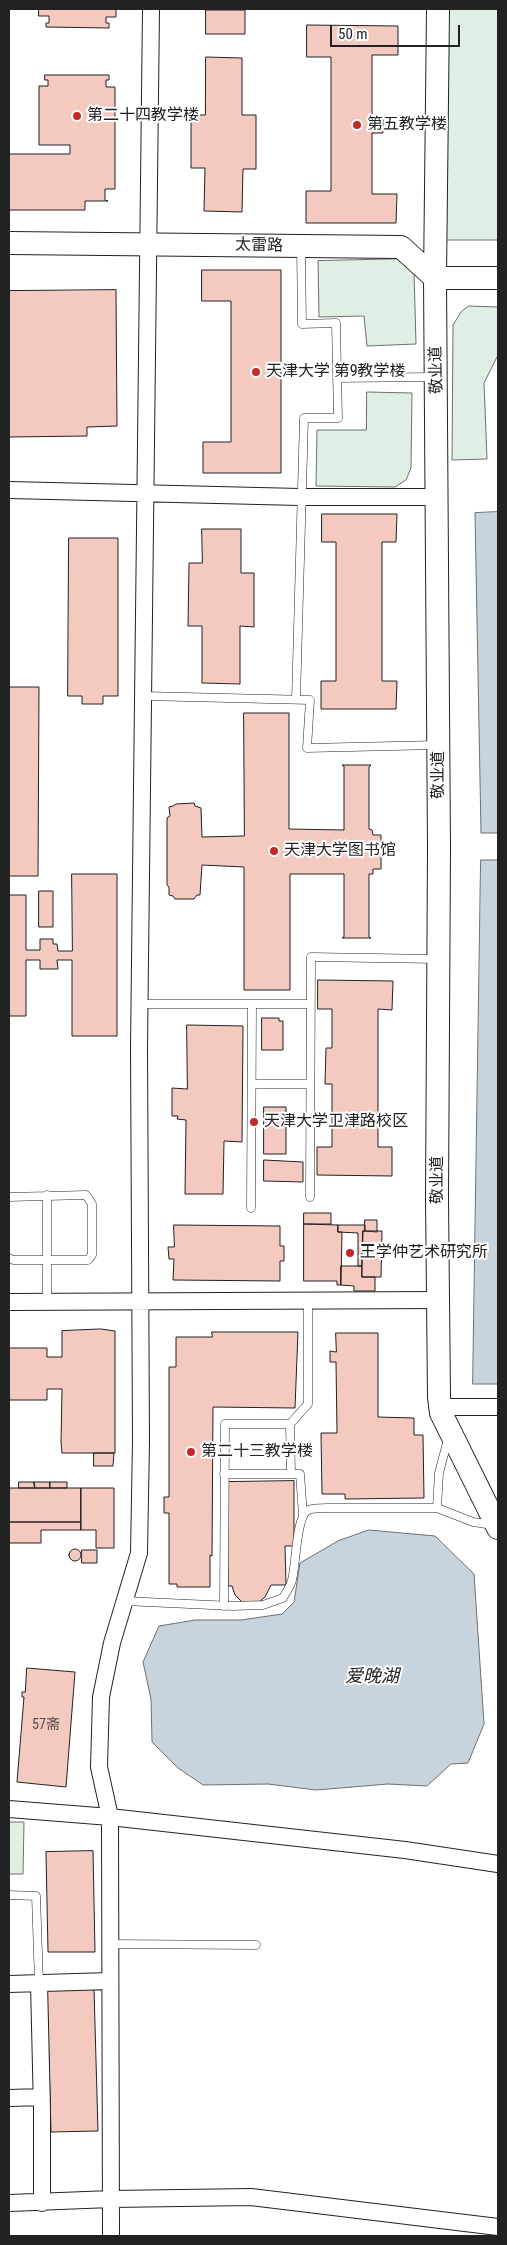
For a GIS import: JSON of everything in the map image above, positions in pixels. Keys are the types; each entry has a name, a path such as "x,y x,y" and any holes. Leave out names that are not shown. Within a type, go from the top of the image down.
{"street":[{"path":"111,2236 110,1818 99,1767 101,1697 112,1643 139,1553 141,1441 141,818 151,9"},
{"name":"敬业道","path":"438,9 435,278 438,497 438,1300 440,1407 450,1432 498,1527"},
{"name":"太雷路","path":"9,242 401,247 435,278"},
{"path":"435,278 498,278"},
{"path":"9,490 300,497 438,497"},
{"path":"9,1302 141,1303 438,1300"},
{"path":"440,1407 498,1407"},
{"path":"9,1808 405,1850 498,1864"},
{"path":"9,1984 110,1982"},
{"path":"39,1983 42,2203"},
{"path":"9,2098 42,2097"},
{"path":"9,2204 111,2199 251,2197 489,2230"}],"lane":[{"path":"296,700 300,497 304,418 338,418 336,323 302,324 301,247"},
{"path":"337,378 437,377"},
{"path":"144,696 310,700 307,748 439,745"},
{"path":"310,1198 311,958 438,960"},
{"path":"140,1004 310,1004"},
{"path":"250,1208 252,1004"},
{"path":"252,1084 310,1084"},
{"path":"47,1195 47,1302"},
{"path":"9,1196 86,1195 92,1204 92,1255 88,1260 83,1262 13,1260 9,1258"},
{"path":"291,1474 290,1424 308,1404 308,1301"},
{"path":"224,1606 225,1424 290,1424"},
{"path":"437,1508 439,1473 450,1432"},
{"path":"124,1601 224,1606 263,1605 283,1598 292,1581 302,1516 300,1474 224,1474"},
{"path":"302,1516 310,1509 437,1508 474,1522 498,1527"},
{"path":"9,1895 36,1896 39,1983"},
{"path":"110,1944 256,1945"}],"green space":[{"path":"445,9 498,9 498,240 443,240"},
{"path":"406,259 414,272 416,344 367,346 364,316 319,317 318,261"},
{"path":"469,306 498,307 498,355 484,383 487,459 452,460 453,325 461,312"},
{"path":"367,392 412,393 411,468 406,480 395,487 316,486 317,430 366,430"},
{"path":"9,1822 24,1822 23,1874 9,1874"}],"water":[{"path":"498,512 498,833 481,833 475,513"},
{"path":"481,860 498,860 498,1384 473,1384"},
{"name":"爱晚湖","path":"369,1530 435,1536 474,1574 484,1724 468,1763 451,1764 427,1786 388,1784 316,1790 268,1784 203,1785 178,1768 152,1742 151,1699 143,1662 159,1626 195,1620 241,1620 282,1614 294,1602 300,1563 338,1541"}],"building":[{"path":"39,9 116,9 116,17 106,17 106,23 109,23 109,28 46,27 46,23 49,23 49,16 39,16"},
{"path":"206,10 245,10 245,34 206,34"},
{"name":"第五教学楼","path":"307,25 398,26 398,55 372,55 372,116 383,116 383,133 372,133 372,194 397,194 396,223 306,223 306,191 331,191 331,57 307,57"},
{"path":"206,57 242,58 242,115 256,115 256,169 243,169 242,212 204,211 205,168 191,168 191,115 205,115"},
{"name":"第二十四教学楼","path":"45,75 109,75 109,80 106,80 106,87 115,87 115,189 105,189 105,200 108,201 85,201 85,210 9,210 9,154 70,154 70,145 39,145 39,86 48,86 48,80 45,80"},
{"name":"天津大学 第9教学楼","path":"202,270 281,270 281,473 203,473 203,442 231,442 231,301 202,301"},
{"path":"116,290 117,426 87,427 87,436 9,437 9,291"},
{"path":"322,514 397,514 396,542 382,542 382,681 397,681 396,709 321,709 321,681 336,681 336,542 322,542"},
{"path":"202,529 241,529 241,573 254,573 254,627 240,626 240,684 202,683 202,626 188,626 189,563 202,563"},
{"path":"69,538 118,538 118,696 103,696 103,704 82,704 82,696 68,696"},
{"path":"9,687 39,687 38,876 9,876"},
{"name":"天津大学图书馆","path":"244,713 289,713 289,829 344,830 344,766 342,765 371,765 369,767 369,829 372,830 373,835 381,835 381,869 373,869 373,874 369,874 369,937 371,938 342,938 344,937 344,874 290,874 290,990 244,990 244,867 202,865 200,895 197,895 194,899 175,899 169,895 169,887 167,885 167,818 170,816 169,807 176,804 194,803 195,806 201,808 202,837 244,836"},
{"path":"72,874 117,874 117,1036 72,1036 72,960 57,960 58,969 40,969 40,960 26,960 26,1016 9,1016 9,895 26,895 26,950 40,950 40,939 53,939 53,944 57,944 58,951 72,951"},
{"path":"39,891 53,891 53,927 39,927"},
{"path":"318,980 393,981 392,1010 378,1009 378,1147 392,1147 392,1176 317,1175 317,1147 332,1147 332,1084 325,1084 326,1048 332,1048 332,1009 318,1009"},
{"path":"262,1018 279,1018 279,1021 283,1021 283,1050 262,1050"},
{"path":"187,1025 243,1026 242,1142 224,1141 223,1194 185,1194 186,1120 177,1119 178,1116 172,1116 172,1088 187,1089"},
{"path":"264,1107 286,1107 286,1154 264,1154"},
{"path":"264,1160 303,1162 303,1182 264,1181"},
{"name":"王学仲艺术研究所","path":"304,1213 331,1213 331,1224 304,1224"},
{"name":"王学仲艺术研究所","path":"365,1220 377,1220 377,1232 365,1231"},
{"name":"王学仲艺术研究所","path":"304,1224 338,1225 338,1232 342,1232 341,1285 337,1285 337,1281 304,1281"},
{"path":"174,1225 280,1226 280,1246 284,1246 284,1261 280,1261 280,1281 173,1280 174,1259 169,1259 168,1247 174,1247"},
{"name":"王学仲艺术研究所","path":"338,1225 365,1225 365,1231 363,1231 362,1266 358,1266 358,1233 338,1232"},
{"name":"王学仲艺术研究所","path":"363,1231 382,1231 381,1277 362,1277"},
{"name":"王学仲艺术研究所","path":"341,1266 362,1266 362,1277 375,1277 375,1291 354,1291 354,1286 341,1285"},
{"path":"101,1329 115,1331 115,1453 62,1453 62,1389 47,1389 47,1400 9,1400 9,1348 47,1348 47,1357 62,1357 62,1331"},
{"name":"第二十三教学楼","path":"212,1332 298,1332 295,1408 213,1407 210,1587 177,1587 177,1584 169,1584 169,1513 164,1513 164,1497 169,1497 169,1367 176,1367 176,1337 212,1337"},
{"path":"336,1333 378,1333 378,1417 414,1418 414,1435 423,1435 424,1498 345,1499 345,1494 322,1494 321,1433 337,1433 336,1362 330,1362 330,1351 336,1352"},
{"path":"94,1453 114,1453 113,1466 94,1466"},
{"path":"294,1481 294,1546 285,1546 286,1585 271,1585 265,1597 259,1602 242,1602 235,1595 232,1586 228,1586 227,1482"},
{"path":"19,1482 34,1482 35,1488 19,1488"},
{"path":"34,1482 50,1482 50,1488 35,1488"},
{"path":"50,1482 67,1482 67,1488 50,1488"},
{"path":"9,1488 81,1488 81,1522 9,1522"},
{"path":"81,1488 114,1488 114,1548 96,1548 96,1530 81,1530"},
{"path":"9,1522 81,1522 81,1530 41,1530 41,1543 9,1543"},
{"path":"73,1549 77,1549 81,1555 77,1561 73,1561 69,1557 69,1553"},
{"path":"82,1550 97,1550 97,1563 82,1563"},
{"path":"27,1668 75,1672 66,1787 17,1782 24,1697 22,1697 22,1692 25,1692"},
{"path":"93,1851 95,1952 48,1952 46,1852"},
{"path":"94,1989 98,2131 51,2132 47,1990"}],"place":[{"name":"第二十四教学楼","path":"77,116"},
{"name":"第五教学楼","path":"357,125"},
{"name":"天津大学 第9教学楼","path":"256,372"},
{"name":"天津大学图书馆","path":"274,851"},
{"name":"天津大学卫津路校区","path":"254,1122"},
{"name":"王学仲艺术研究所","path":"350,1253"},
{"name":"第二十三教学楼","path":"191,1452"}]}
